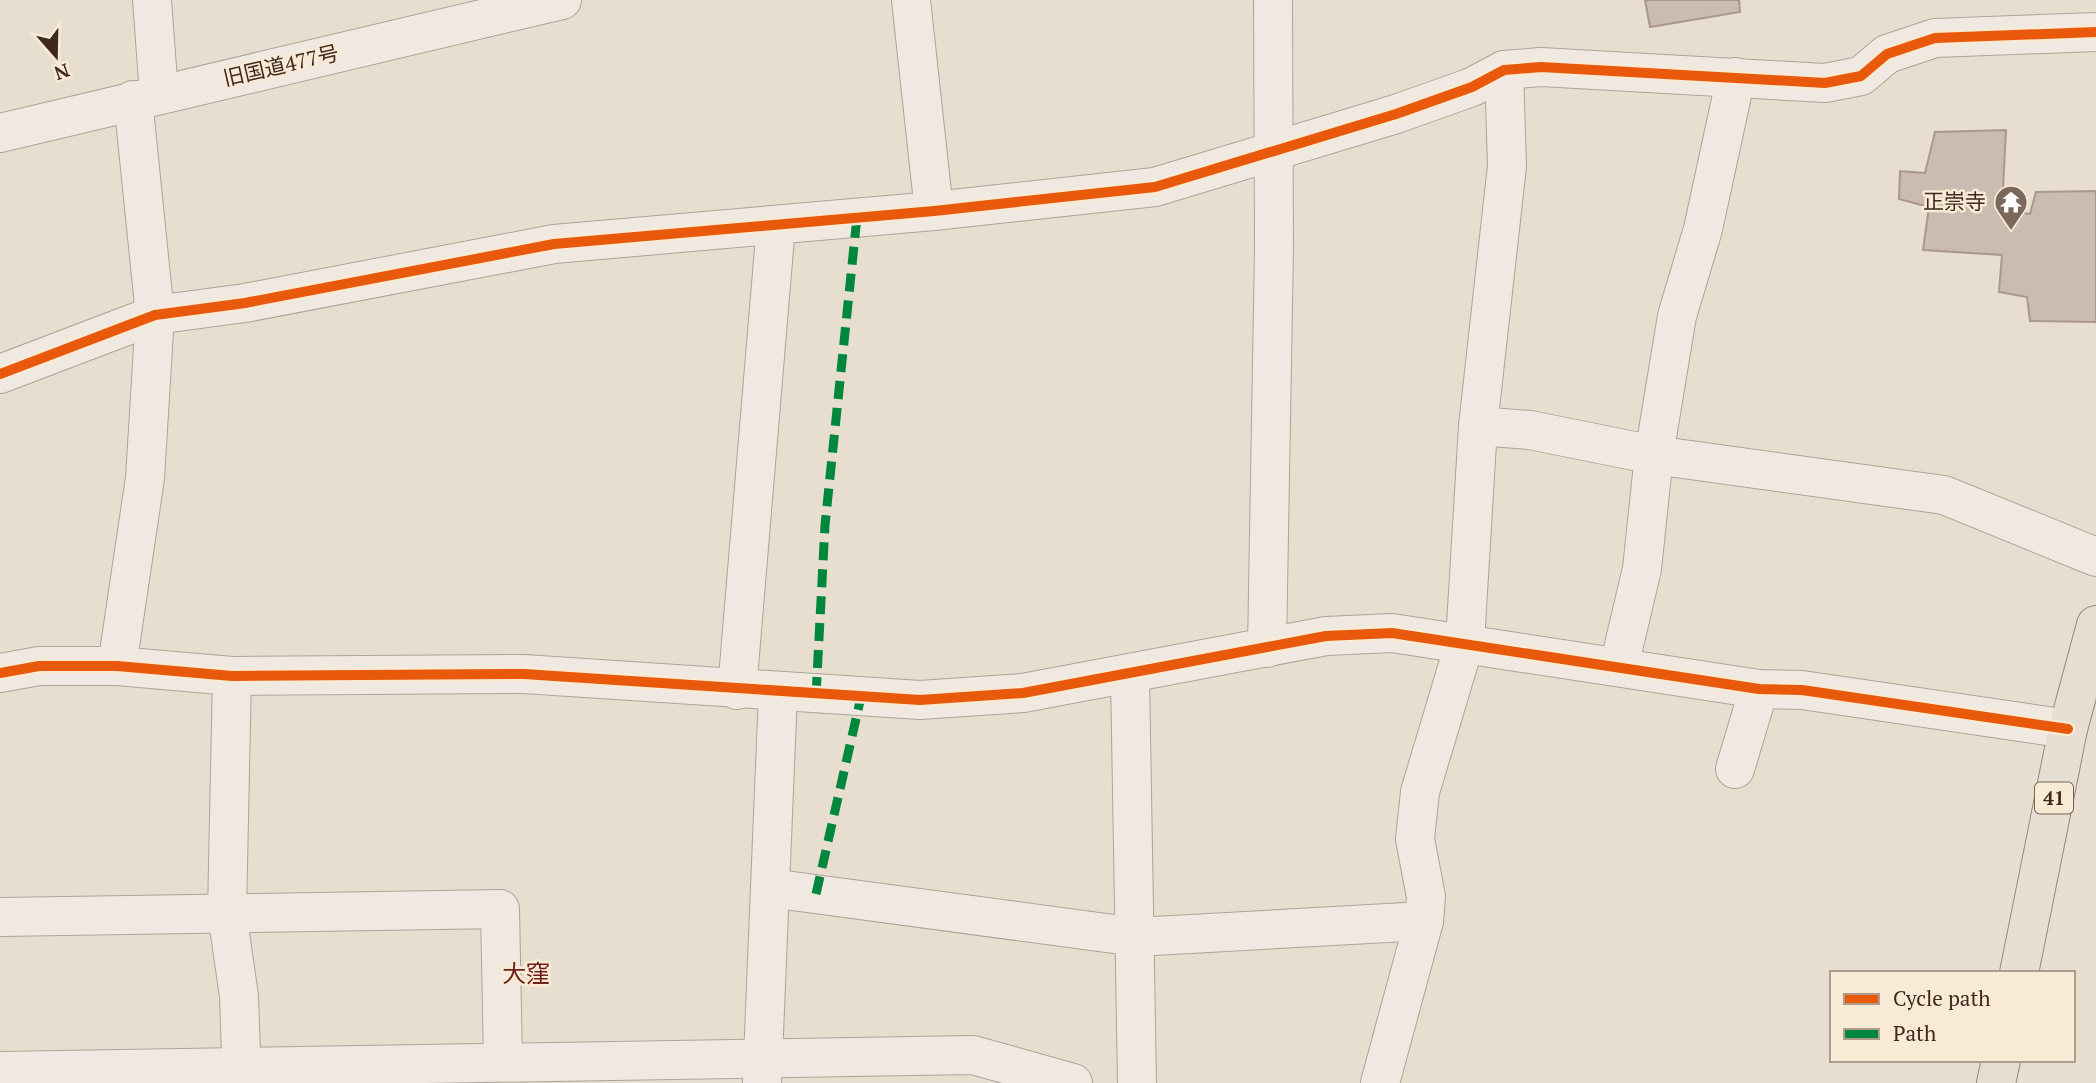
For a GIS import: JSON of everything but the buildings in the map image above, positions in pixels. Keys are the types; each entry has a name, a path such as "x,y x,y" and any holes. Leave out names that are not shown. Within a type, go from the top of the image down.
{"main road":[{"name":"41","path":"2019,971 2068,729 2096,625"},
{"path":"1996,1083 2001,1062"}],"street":[{"path":"117,666 145,478 155,314 146,97 152,0"},
{"name":"旧国道477号","path":"0,133 562,0"},
{"path":"911,0 934,211"},
{"path":"1267,648 1274,248 1273,0"},
{"path":"0,373 155,314 245,303 554,244 934,211 1155,187 1272,154 1444,98 1504,70 1541,67 1825,83 1861,76 1887,54 1935,38 2096,31 2094,0"},
{"path":"1380,1083 1424,921 1426,897 1415,839 1420,792 1465,642 1478,426 1507,166 1504,70"},
{"path":"1619,666 1642,569 1654,455 1677,316 1703,229 1736,77"},
{"path":"737,691 776,225"},
{"path":"1478,426 1530,430 1654,455 1944,495 2096,557"},
{"path":"0,673 38,666 117,666 232,676 524,674 737,691 920,700 978,698 1130,675 1326,636 1392,633 1759,688 1802,690 2068,729"},
{"path":"1130,675 1137,1083"},
{"path":"232,676 227,913 239,996 242,1075"},
{"path":"1735,769 1759,688"},
{"path":"762,1071 778,693"},
{"path":"770,888 1136,937 1424,921"},
{"path":"0,917 500,909 503,1062"},
{"path":"0,1071 242,1075 503,1062 762,1071 973,1055 1073,1083"}],"marked path":[{"path":"816,695 825,525 857,217"},
{"path":"816,894 861,697"}],"cycle path":[{"path":"0,374 155,315 245,303 554,244 934,211 1155,187 1396,114 1472,87 1504,70 1541,67 1825,83 1861,76 1887,54 1935,38 2096,32"},
{"path":"0,673 39,666 117,666 232,676 524,674 920,700 1023,693 1326,636 1392,633 1759,689 1802,690 2068,729"}],"place":[{"name":"正崇寺","path":"2011,232"}],"district":[{"name":"大窪","path":"526,974"}]}
